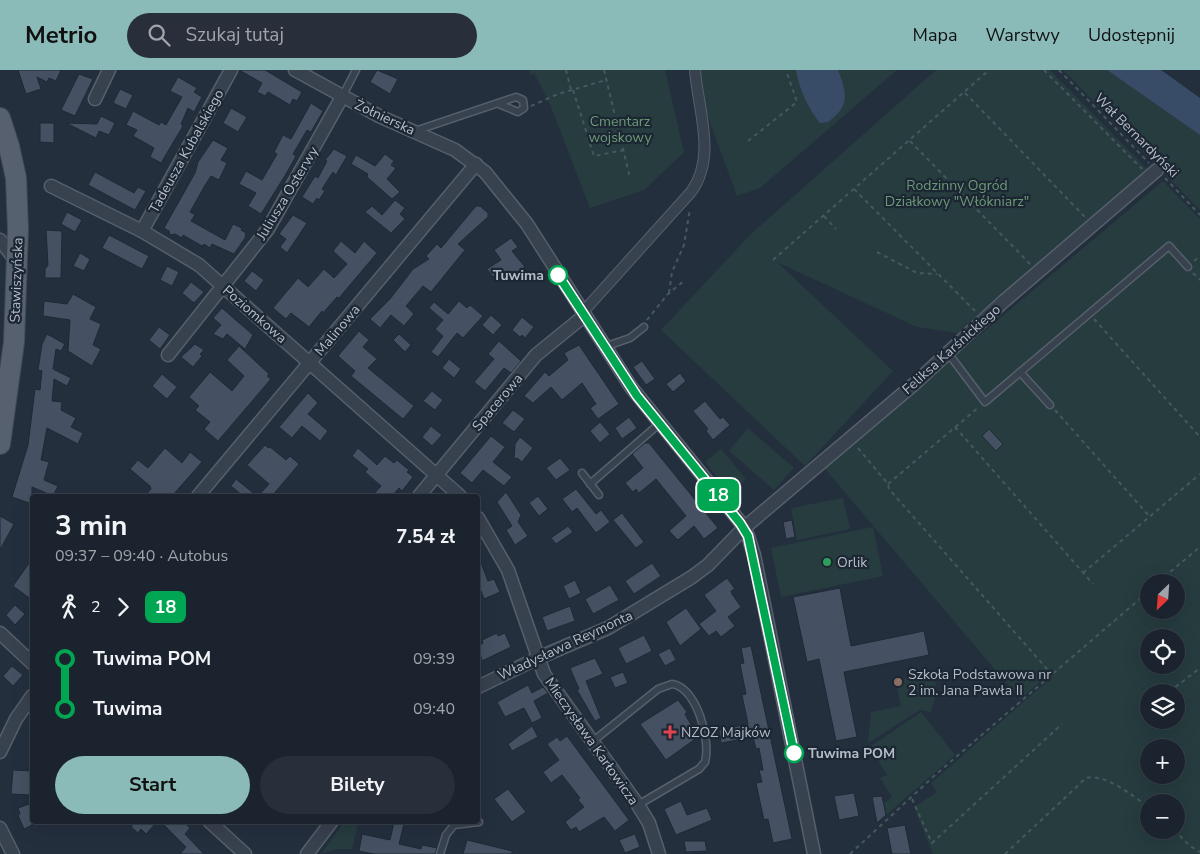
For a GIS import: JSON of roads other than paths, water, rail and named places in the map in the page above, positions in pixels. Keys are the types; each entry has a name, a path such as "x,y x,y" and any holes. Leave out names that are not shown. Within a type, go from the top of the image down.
{"main road":[{"name":"Stawiszyńska","path":"0,118 6,162 17,199 18,263 12,368 0,444"}],"street":[{"path":"95,99 109,70"},
{"name":"Tadeusza Kubalskiego","path":"142,231 231,70"},
{"name":"Żołnierska","path":"295,70 387,120 455,150 476,164 517,210 603,347 659,424 744,528 754,555 814,854"},
{"path":"583,315 693,189 703,172 705,156 696,70"},
{"name":"Juliusza Osterwy","path":"168,355 268,229 342,97"},
{"name":"Malinowa","path":"200,494 476,164"},
{"name":"Feliksa Karśnickiego","path":"744,528 948,353 1037,272 1153,173"},
{"name":"Poziomkowa","path":"51,186 184,254 438,474"},
{"path":"0,240 18,263"},
{"name":"Spacerowa","path":"421,494 536,356 583,315"},
{"path":"438,474 458,494"},
{"name":"Mieczysława Karłowicza","path":"480,521 508,570 544,674 638,804 649,823 659,854"},
{"name":"Władysława Reymonta","path":"480,686 538,658 608,628 648,606 708,565 744,528"},
{"path":"0,633 30,660"},
{"path":"0,752 11,728 30,699"},
{"path":"212,824 245,854"},
{"path":"308,854 330,824"},
{"path":"0,828 13,854"}],"lane":[{"path":"342,97 356,70"},
{"path":"414,131 499,104 512,98 520,97 525,104 524,108 515,112 499,104"},
{"path":"948,353 985,402 1169,246 1188,267"},
{"path":"603,347 630,338 644,326"},
{"path":"1020,372 1050,404"},
{"path":"590,484 659,424"},
{"path":"582,473 599,495"},
{"path":"592,742 658,689 672,684 682,688 703,721 705,762 699,769 638,804"},
{"path":"440,854 446,835 454,824"}],"water":[{"path":"796,70 838,70 845,99 840,110 828,122 820,123 808,105"},
{"path":"1107,70 1161,70 1200,98 1200,135"}],"place":[{"name":"Tuwima","path":"558,275"},
{"name":"Orlik","path":"827,562"},
{"name":"Szkoła Podstawowa nr 2 im. Jana Pawła II","path":"898,682"},
{"name":"NZOZ Majków","path":"670,732"},
{"name":"Tuwima POM","path":"794,753"}],"park label":[{"name":"Cmentarz wojskowy","path":"620,129"},
{"name":"Rodzinny Ogród Działkowy \"Włókniarz\"","path":"957,194"}]}
